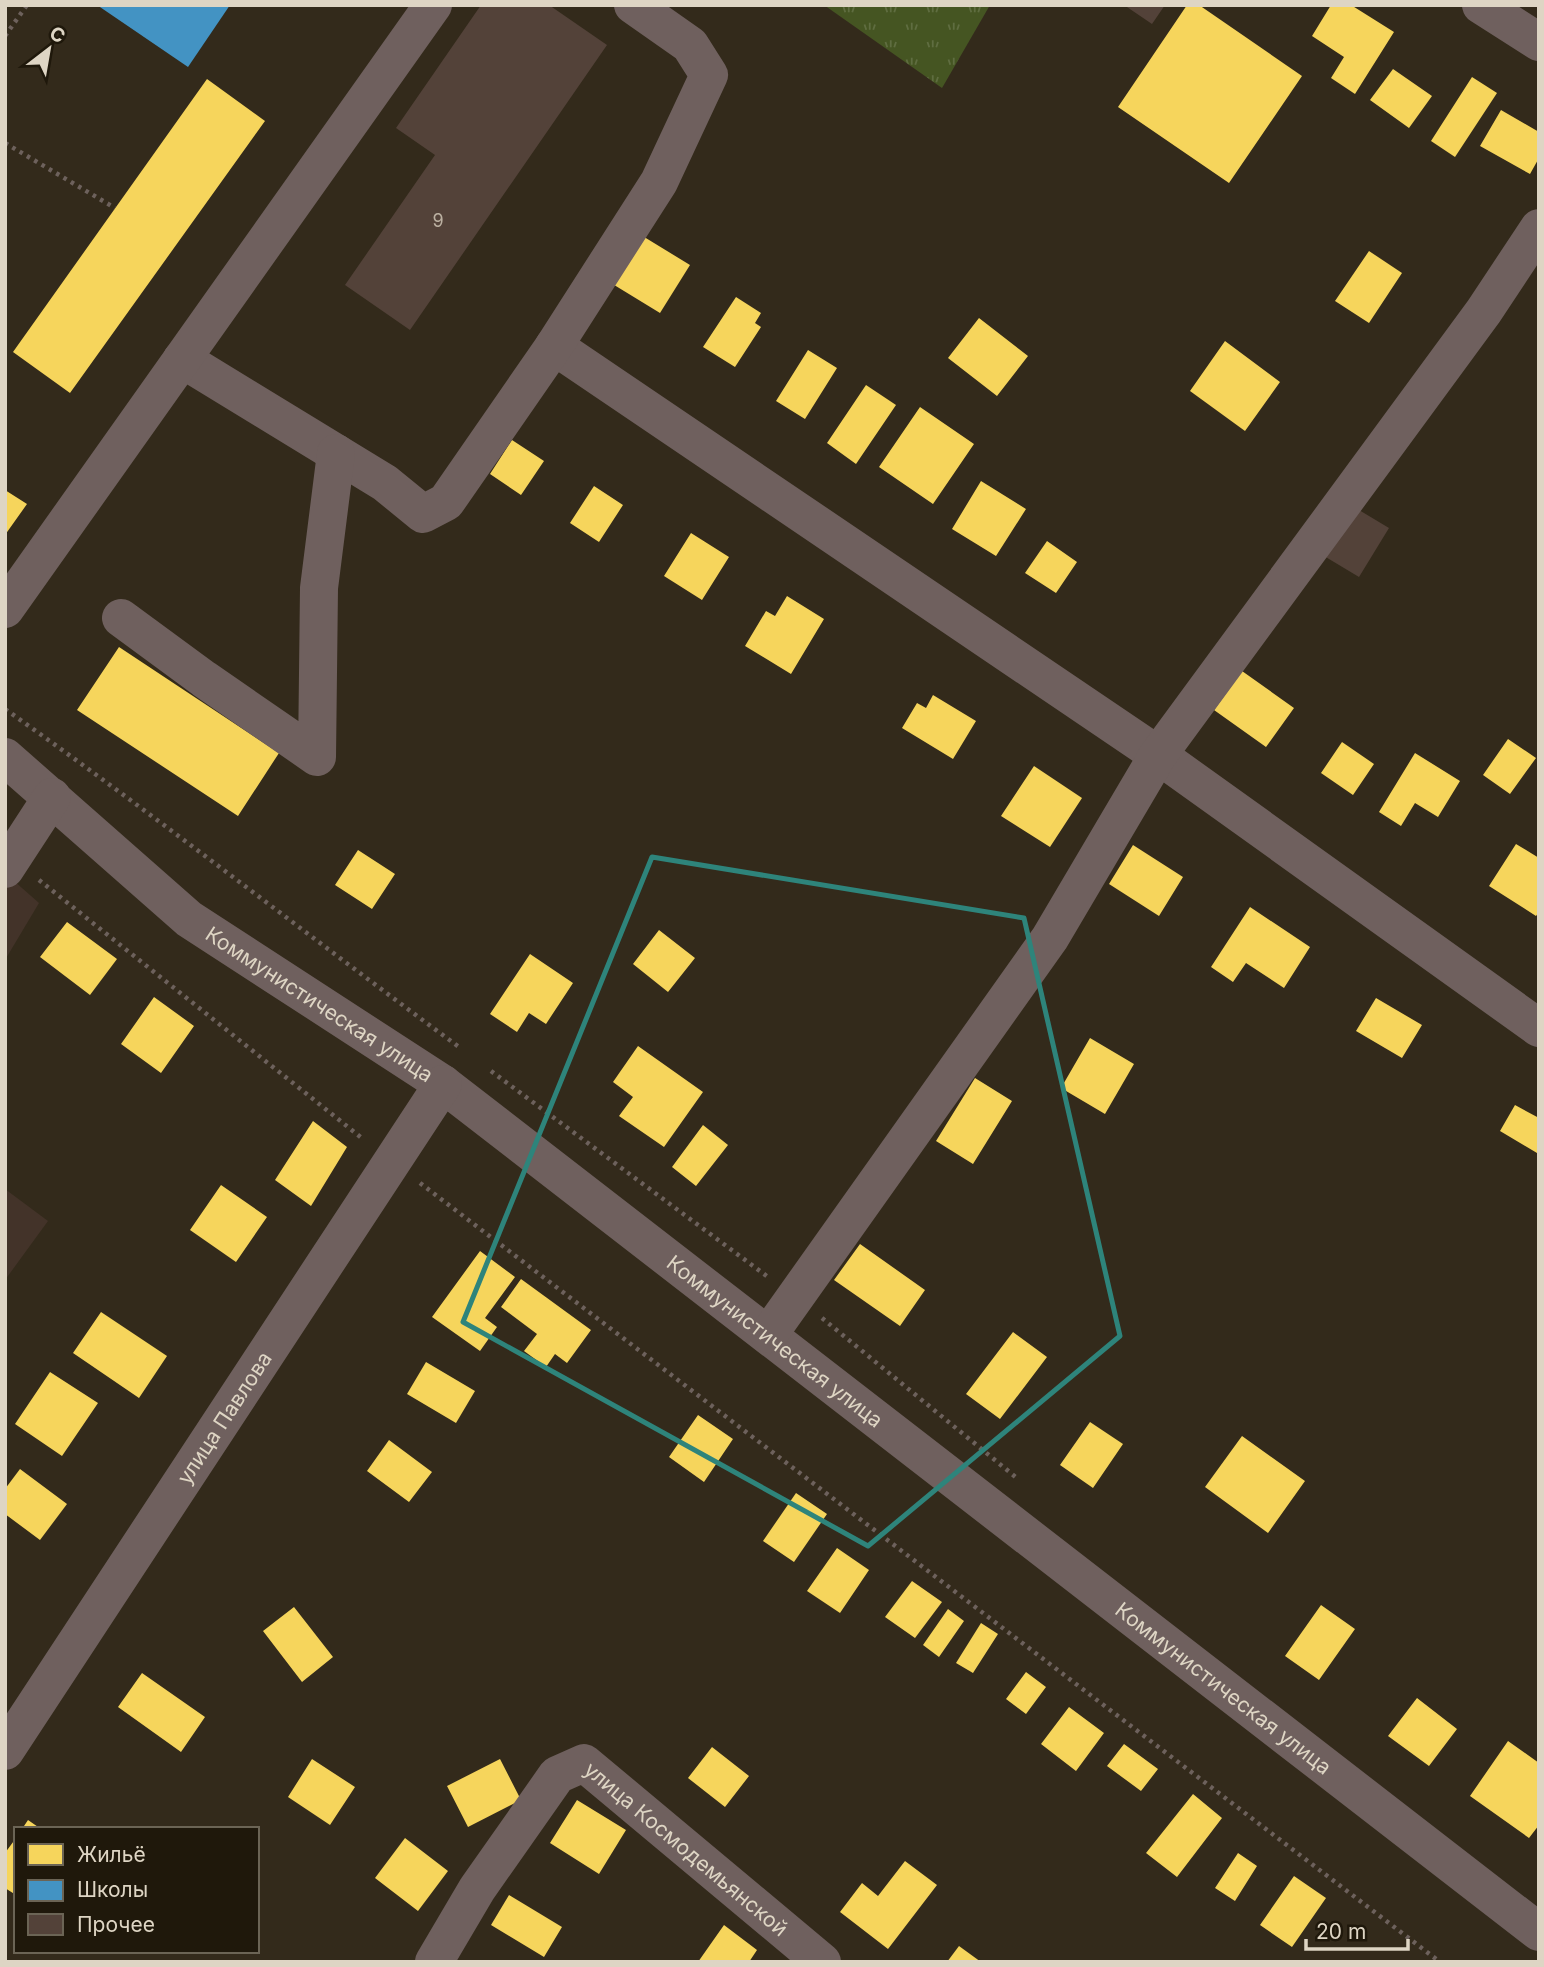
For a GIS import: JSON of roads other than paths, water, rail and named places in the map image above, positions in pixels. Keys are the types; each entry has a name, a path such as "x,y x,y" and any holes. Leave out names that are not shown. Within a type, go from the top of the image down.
{"street":[{"path":"5,609 433,5"},
{"path":"182,359 385,483 423,514 446,502 554,346 659,182 709,75 690,45 633,5"},
{"path":"1481,5 1539,42"},
{"path":"769,1334 1050,938 1158,755 1484,311 1539,228"},
{"path":"554,346 1158,755 1539,1028"},
{"path":"121,618 317,757 319,588 336,453"},
{"name":"Коммунистическая улица","path":"5,757 189,919 443,1084 1539,1932"},
{"path":"9,864 52,797"},
{"name":"улица Павлова","path":"5,1751 443,1084"},
{"name":"улица Космодемьянской","path":"434,1962 477,1889 557,1775 584,1763 822,1962"}]}
